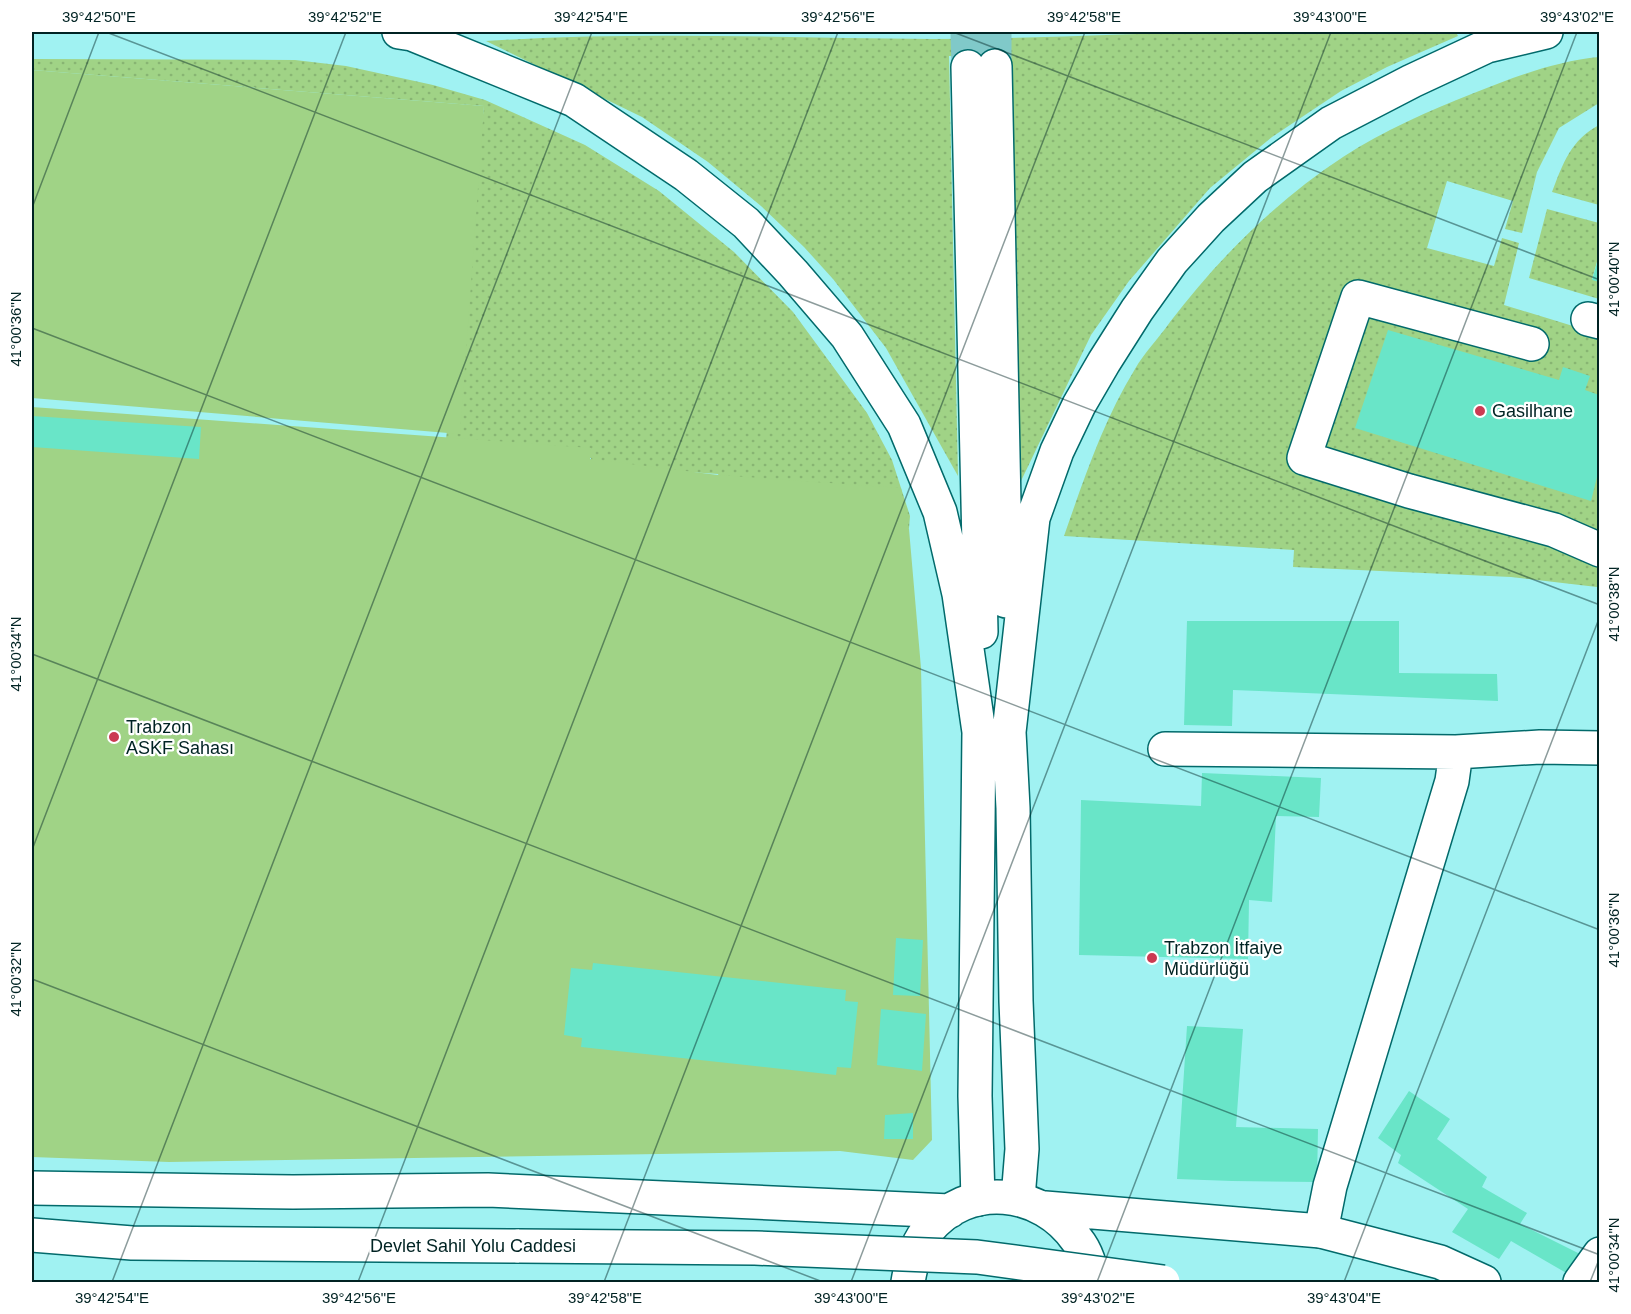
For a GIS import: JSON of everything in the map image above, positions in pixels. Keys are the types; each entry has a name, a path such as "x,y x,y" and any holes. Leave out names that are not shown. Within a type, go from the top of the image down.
{"main road":[{"path":"399,32 412,34 574,100 686,175 746,223 793,273 847,336 904,425 940,512 1013,808 1016,1001 1022,1149 1031,1203 1068,1226 1085,1250 1092,1282"},
{"path":"908,1282 913,1257 928,1231 964,1205 975,1096 994,732 1033,518 1057,451 1079,405 1137,309 1172,261 1211,218 1255,177 1331,123 1412,81 1488,46 1546,32"},
{"path":"981,66 981,596 994,732"},
{"path":"1532,344 1358,297 1300,440 1304,458 1407,497 1554,530 1599,550"},
{"path":"1165,749 1456,752 1540,747 1599,748"},
{"path":"1321,1231 1330,1186 1452,781 1456,752"},
{"path":"32,1188 293,1192 488,1190 964,1205 998,1196 1031,1203 1321,1231 1440,1262 1484,1282"},
{"name":"Devlet Sahil Yolu Caddesi","path":"32,1235 155,1243 767,1248 977,1257 1163,1282"},
{"path":"1580,1282 1599,1254"}],"green space":[{"path":"1210,32 1456,32 1458,36 1387,67 1341,91 1272,137 1210,188 1129,281 1091,335 1021,481 1011,266 1007,59 949,56 958,476 886,348 833,279 804,247 761,206 708,162 642,117 486,41 598,36 967,39"},
{"path":"1599,57 1599,103 1559,128 1537,172 1522,233 1505,229 1513,201 1447,181 1427,248 1494,266 1502,238 1519,243 1504,305 1599,334 1600,572 1597,587 1511,577 1293,567 1294,550 1064,536 1113,409 1139,363 1208,275 1272,212 1318,174 1343,157 1407,122 1520,76 1567,62"},
{"path":"32,59 295,60 346,66 433,85 485,100 585,145 659,191 734,252 793,312 867,413 892,460 910,516 909,528 848,522 721,483 718,474 590,465 591,458 445,448 484,106 32,70"},
{"path":"32,70 484,106 460,434 32,398"},
{"path":"1599,125 1599,205 1552,192 1569,153 1581,138"},
{"path":"1547,209 1599,223 1599,255 1592,279 1599,282 1599,299 1529,278"},
{"path":"32,407 591,448 590,459 718,475 901,488 909,529 921,668 932,1140 913,1160 840,1151 169,1162 32,1157"}],"building":[{"path":"1599,256 1599,282 1592,280"},
{"name":"Gasilhane","path":"1388,330 1559,380 1563,367 1590,376 1585,390 1599,395 1599,469 1591,501 1355,428"},
{"path":"32,416 201,427 199,459 32,447"},
{"path":"1187,621 1399,621 1399,673 1497,674 1498,701 1233,690 1232,726 1184,725"},
{"path":"1202,773 1321,778 1319,817 1276,816 1272,902 1249,900 1248,959 1079,955 1081,800 1201,806"},
{"path":"896,938 923,940 920,996 893,995"},
{"path":"593,963 846,990 845,1001 858,1002 851,1068 837,1067 836,1075 581,1047 582,1038 564,1035 571,968 592,970"},
{"path":"881,1009 926,1014 922,1071 877,1065"},
{"path":"1187,1026 1243,1029 1236,1127 1318,1129 1317,1182 1177,1179"},
{"path":"1409,1091 1450,1119 1437,1139 1487,1177 1482,1187 1527,1213 1520,1224 1590,1259 1575,1278 1511,1241 1499,1259 1452,1232 1468,1209 1398,1163 1401,1155 1378,1138"},
{"path":"913,1113 913,1139 884,1139 885,1115"}],"tunnel":[{"path":"967,32 968,67"},
{"path":"995,32 995,66"}],"place":[{"name":"Gasilhane","path":"1480,411"},
{"name":"Trabzon ASKF Sahası","path":"114,737"},
{"name":"Trabzon İtfaiye Müdürlüğü","path":"1152,958"}]}
